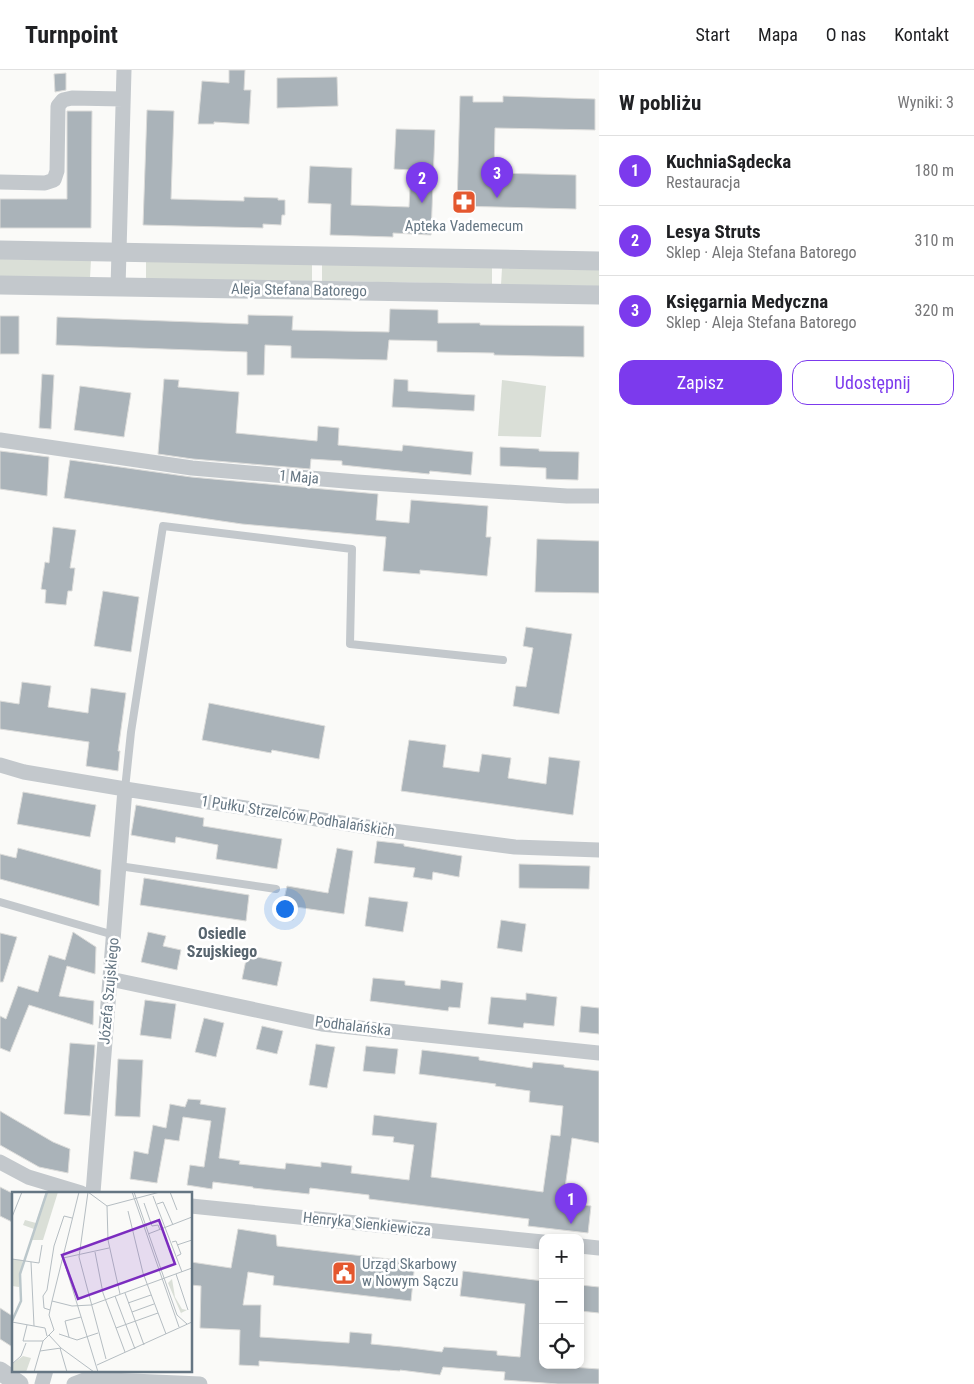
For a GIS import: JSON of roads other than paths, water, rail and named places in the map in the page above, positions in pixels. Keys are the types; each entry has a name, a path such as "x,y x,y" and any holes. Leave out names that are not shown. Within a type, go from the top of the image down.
{"street":[{"path":"118,288 124,70"},
{"path":"0,182 45,183 54,180 57,170 58,106 63,100 72,98 123,100"},
{"path":"0,250 599,260"},
{"name":"Aleja Stefana Batorego","path":"0,285 599,295"},
{"name":"1 Maja","path":"0,440 192,468 376,483 567,496 599,496"},
{"name":"1 Pułku Strzelców Podhalańskich","path":"0,765 24,772 396,832 505,846 599,850"},
{"name":"Józefa Szujskiego","path":"93,1192 125,789"},
{"name":"Podhalańska","path":"110,979 322,1024 599,1053"},
{"path":"0,1162 28,1177 78,1192"},
{"name":"Henryka Sienkiewicza","path":"192,1206 539,1242"},
{"path":"584,1246 599,1248"},
{"path":"0,1371 19,1384"},
{"path":"74,1384 87,1379 200,1384"}],"lane":[{"path":"125,789 131,732 163,526 352,549 350,644 503,660"},
{"path":"119,866 276,890"},
{"path":"0,902 114,935"}],"place":[{"name":"Księgarnia Medyczna","path":"497,198"},
{"name":"Apteka Vademecum","path":"464,202"},
{"name":"Lesya Struts","path":"422,203"},
{"name":"KuchniaSądecka","path":"571,1224"},
{"name":"Urząd Skarbowy w Nowym Sączu","path":"344,1273"}],"district":[{"name":"Osiedle Szujskiego","path":"222,942"}]}
